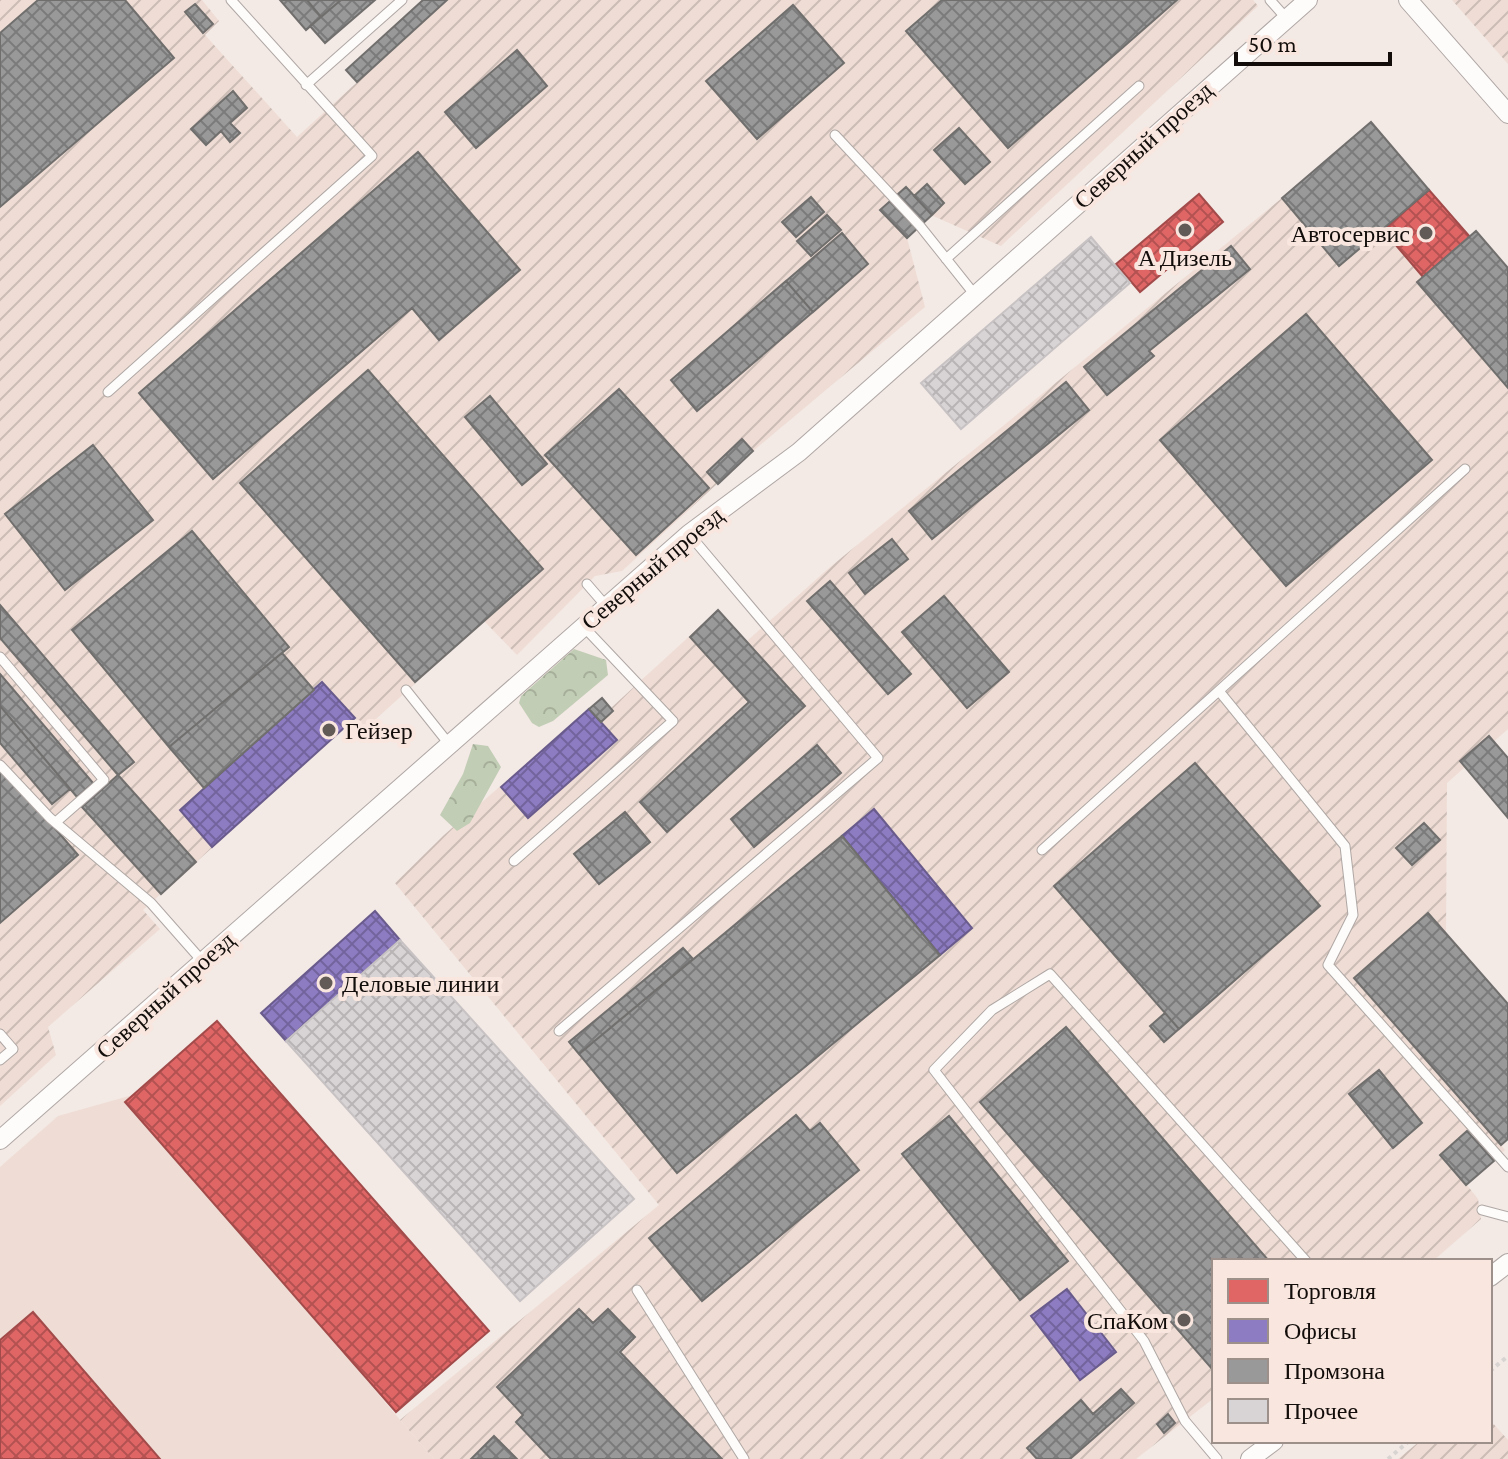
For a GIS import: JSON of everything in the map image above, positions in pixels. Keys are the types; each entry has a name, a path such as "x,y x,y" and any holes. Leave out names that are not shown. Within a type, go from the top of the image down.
{"street":[{"name":"Северный проезд","path":"0,1140 689,534 799,452 1308,0"},
{"path":"1408,0 1508,114"},
{"path":"1492,1275 1508,1263"},
{"path":"1250,1459 1271,1443"}],"lane":[{"path":"108,392 372,156 231,0"},
{"path":"306,85 402,0"},
{"path":"1270,0 1286,18"},
{"path":"946,259 1139,86"},
{"path":"835,135 975,295"},
{"path":"1042,850 1465,469"},
{"path":"559,1031 878,758 689,534"},
{"path":"587,584 606,606"},
{"path":"514,861 673,721 583,626"},
{"path":"0,657 104,780 56,822"},
{"path":"406,690 449,744"},
{"path":"1219,691 1345,846 1353,915 1328,965 1508,1167"},
{"path":"0,765 56,822 151,903 203,962"},
{"path":"1217,1459 1185,1421 1144,1341 934,1070 992,1010 1050,974 1304,1259"},
{"path":"0,1034 13,1049 0,1060"},
{"path":"1482,1210 1508,1217"},
{"path":"637,1290 744,1459"}],"path":[{"path":"1492,1369 1508,1356"},
{"path":"1388,1459 1407,1443"}],"shaded area":[{"path":"0,0 202,0 219,21 205,35 297,137 447,0 1253,0 1258,6 1001,246 931,215 907,238 925,307 753,451 622,571 595,576 517,655 484,621 365,729 355,719 143,910 160,929 48,1027 56,1055 0,1106"},
{"path":"1452,0 1508,0 1508,64"},
{"path":"1282,198 1339,266 1383,230 1423,277 1417,283 1508,388 1508,729 1447,783 1446,933 1508,1004 1508,1139 1501,1145 1505,1150 1467,1185 1478,1199 1481,1219 1435,1259 1212,1259 1212,1400 1136,1459 434,1459 400,1420 659,1205 395,883 444,835 602,698 611,708 718,610 747,641 829,568"},
{"path":"129,1096 434,1459 0,1459 0,1167 58,1116"},
{"path":"1492,1422 1508,1440 1508,1459 1398,1459 1418,1443 1492,1443"}],"green space":[{"path":"574,649 606,660 608,675 553,721 539,727 532,723 519,703 521,696"},
{"path":"473,744 488,746 501,767 470,823 457,831 440,815 463,774"}],"building: Торговля":[{"name":"Автосервис","path":"1429,190 1470,237 1423,277 1383,230"},
{"path":"1199,194 1223,222 1140,292 1116,264"},
{"path":"217,1021 489,1331 396,1412 125,1102"},
{"path":"33,1312 160,1459 0,1459 0,1340"}],"building: Офисы":[{"path":"322,682 355,718 212,847 180,810"},
{"path":"589,709 617,740 528,818 501,787"},
{"path":"874,809 972,928 940,955 842,836"},
{"path":"375,911 400,940 286,1041 261,1013"},
{"path":"1067,1289 1116,1352 1080,1380 1031,1316"}],"building: Промзона":[{"path":"38,0 125,0 174,58 0,207 0,33"},
{"path":"280,0 307,0 321,17 306,30"},
{"path":"307,0 341,0 321,17"},
{"path":"341,0 375,0 325,43 310,26"},
{"path":"423,0 447,0 357,82 346,70"},
{"path":"942,0 1177,0 1008,148 906,31"},
{"path":"195,4 213,24 203,33 185,12"},
{"path":"793,5 844,63 757,139 706,81"},
{"path":"517,50 547,86 476,148 445,112"},
{"path":"233,91 247,108 230,123 240,133 230,142 221,131 206,145 191,129"},
{"path":"1371,122 1429,190 1339,266 1282,198"},
{"path":"959,128 990,162 965,184 934,150"},
{"path":"418,152 520,270 439,340 412,308 213,479 139,393"},
{"path":"927,184 944,203 932,215 914,196"},
{"path":"906,187 932,215 907,238 880,210"},
{"path":"811,197 824,212 796,237 782,222"},
{"path":"827,215 841,230 811,256 797,241"},
{"path":"1476,231 1508,268 1508,388 1417,282"},
{"path":"842,233 868,264 813,312 786,281"},
{"path":"1231,246 1250,269 1149,351 1154,356 1107,395 1084,367"},
{"path":"786,281 813,312 697,411 671,380"},
{"path":"1306,314 1432,460 1286,586 1160,440"},
{"path":"368,370 543,569 415,682 240,483"},
{"path":"1066,382 1089,410 932,539 909,511"},
{"path":"619,389 709,488 636,555 545,455"},
{"path":"490,396 547,464 522,485 465,417"},
{"path":"742,439 753,451 718,484 707,472"},
{"path":"93,445 153,520 65,590 5,514"},
{"path":"192,531 289,647 169,747 72,630"},
{"path":"892,539 908,559 865,594 849,573"},
{"path":"830,581 911,674 888,694 807,601"},
{"path":"944,596 1009,672 967,708 902,632"},
{"path":"0,605 134,762 118,775 0,638"},
{"path":"718,610 805,706 667,832 640,802 749,702 690,637"},
{"path":"282,653 314,690 204,788 169,747"},
{"path":"0,674 93,783 77,797 0,706"},
{"path":"602,698 613,711 601,722 589,709"},
{"path":"0,706 70,789 52,804 0,743"},
{"path":"1489,736 1508,758 1508,818 1460,761"},
{"path":"817,745 841,773 754,847 731,819"},
{"path":"1195,763 1320,906 1179,1029 1054,886"},
{"path":"0,765 78,855 0,923"},
{"path":"118,775 196,862 161,894 82,807"},
{"path":"625,812 650,842 599,884 574,854"},
{"path":"1424,823 1440,840 1412,865 1396,848"},
{"path":"842,836 940,955 677,1173 579,1054"},
{"path":"1428,913 1508,1004 1508,1139 1501,1145 1354,978"},
{"path":"683,948 693,959 579,1054 569,1042"},
{"path":"1165,1013 1179,1029 1164,1042 1150,1026"},
{"path":"1066,1027 1267,1259 1212,1259 1212,1369 980,1102"},
{"path":"1379,1070 1422,1123 1393,1148 1349,1094"},
{"path":"796,1115 810,1131 820,1123 859,1170 702,1301 649,1238"},
{"path":"949,1116 1068,1261 1020,1300 902,1154"},
{"path":"1467,1131 1494,1161 1466,1185 1440,1155"},
{"path":"579,1309 593,1323 608,1309 635,1337 620,1352 722,1459 551,1459 516,1422 523,1415 497,1387"},
{"path":"1121,1389 1134,1403 1070,1459 1037,1459 1027,1448 1081,1400 1093,1414"},
{"path":"1168,1414 1175,1423 1164,1433 1157,1424"},
{"path":"494,1436 517,1459 471,1459"}],"building: Прочее":[{"path":"1091,237 1130,283 961,429 921,383"},
{"path":"400,940 634,1199 520,1301 286,1041"}],"place":[{"name":"А Дизель","path":"1185,230"},
{"name":"Автосервис","path":"1426,233"},
{"name":"Гейзер","path":"329,730"},
{"name":"Деловые линии","path":"326,983"},
{"name":"СпаКом","path":"1184,1320"}]}
